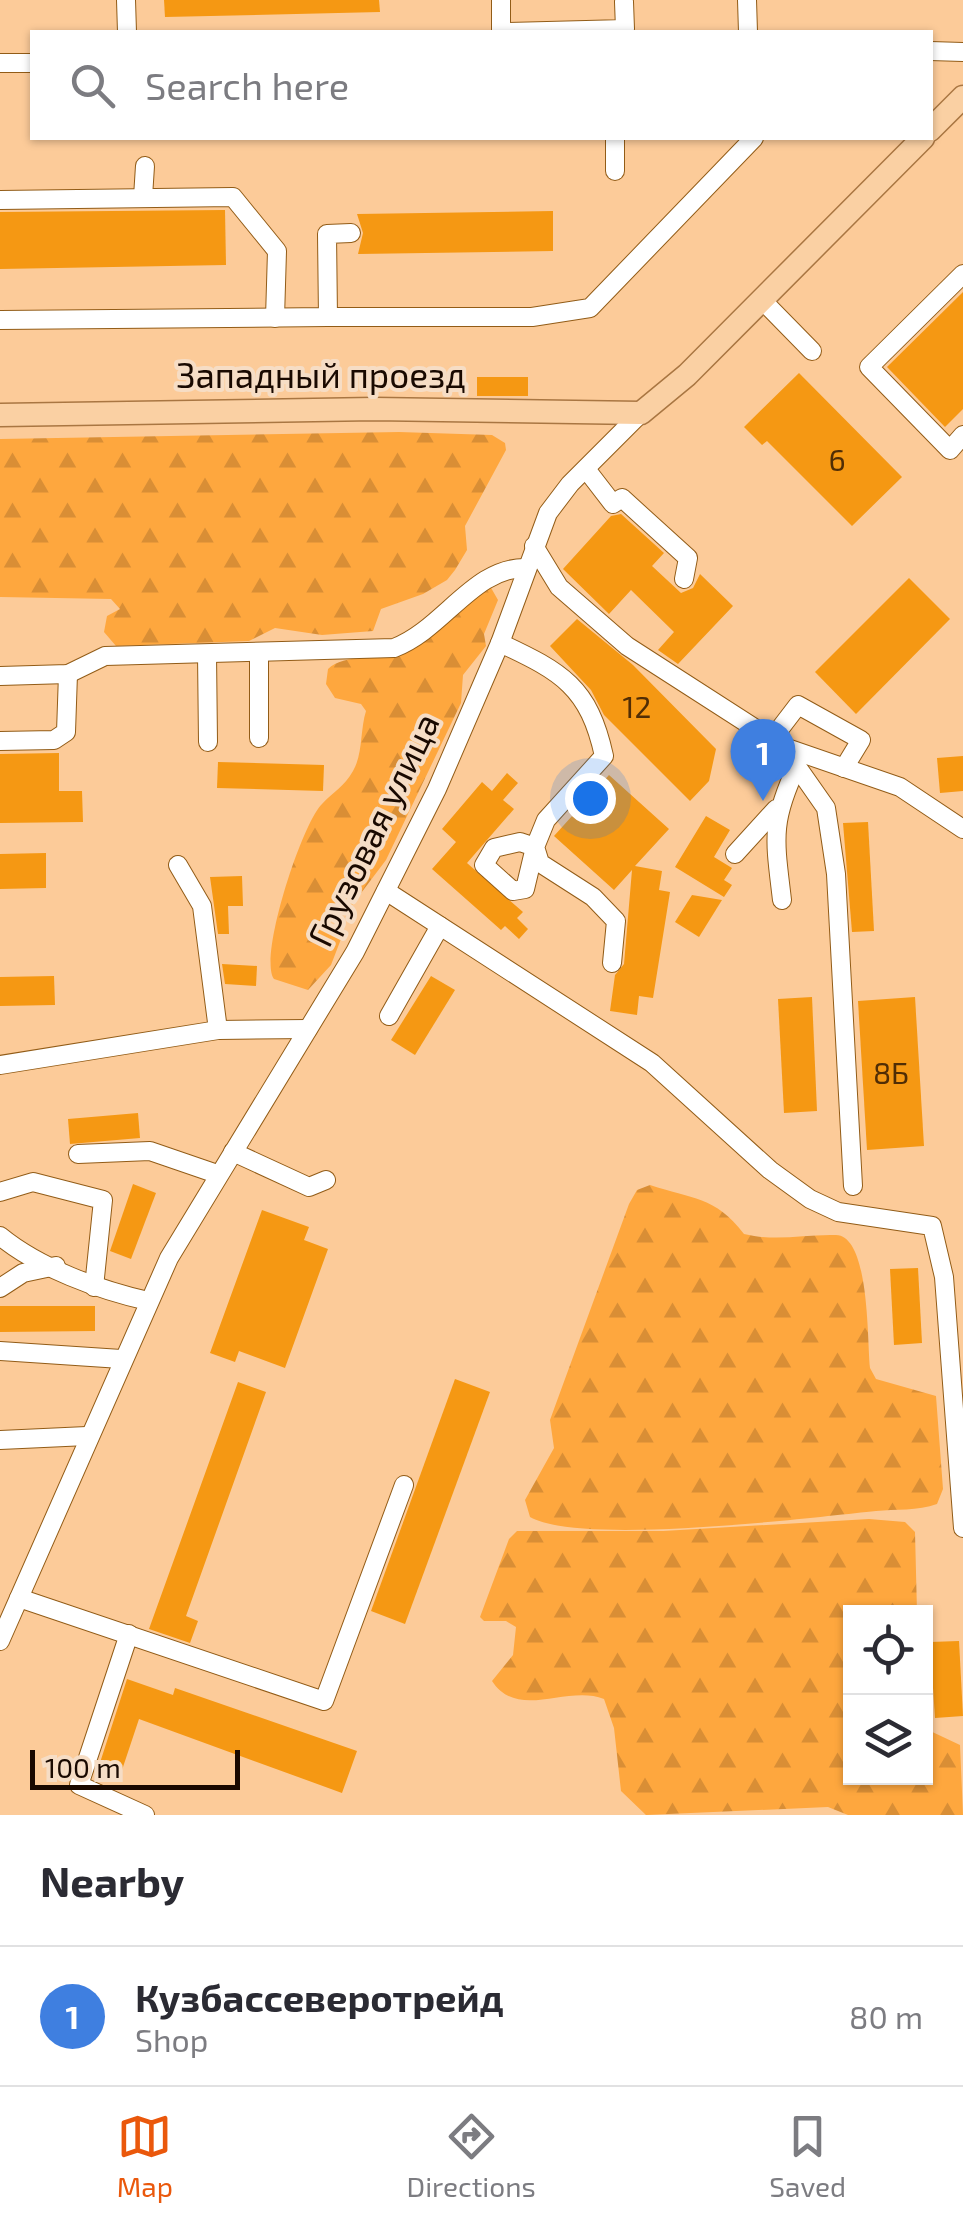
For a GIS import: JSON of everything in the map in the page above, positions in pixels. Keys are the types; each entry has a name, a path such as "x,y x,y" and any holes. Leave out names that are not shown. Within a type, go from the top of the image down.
{"main road":[{"path":"933,127 963,97"},
{"name":"Грузовая улица","path":"642,413 666,396 920,140"},
{"name":"Западный проезд","path":"0,414 374,409 642,413"}],"street":[{"path":"126,0 127,30"},
{"path":"501,0 504,30"},
{"path":"747,0 748,30"},
{"path":"585,30 625,29 624,2"},
{"path":"933,50 963,52"},
{"path":"0,63 30,63"},
{"path":"614,140 615,171"},
{"path":"0,320 532,317 590,308 752,140"},
{"path":"142,197 146,166"},
{"path":"0,200 233,196 276,251 275,318"},
{"path":"328,318 326,234 351,234"},
{"path":"963,274 869,367 950,450 963,435"},
{"path":"761,299 812,352"},
{"name":"Грузовая улица","path":"0,1640 148,1300 217,1174 308,1029 386,892 437,789 500,644 534,546 554,503 642,413"},
{"path":"586,469 614,504 622,498 688,558 684,578"},
{"path":"534,546 559,587 627,646 778,743 900,787 963,829"},
{"path":"0,676 68,674 104,656 394,648 435,626 498,570 527,568"},
{"path":"500,644 542,663 571,686 596,716 604,756 546,820 535,847 540,863 593,896 616,922 612,963"},
{"path":"258,652 259,738"},
{"path":"207,654 208,742"},
{"path":"0,741 54,740 66,732 68,674"},
{"path":"778,743 798,705 861,740 844,768"},
{"path":"778,743 826,808 836,874 853,1186"},
{"path":"735,854 777,808 797,766"},
{"path":"777,808 782,900"},
{"path":"178,866 202,906 218,1030"},
{"path":"386,892 652,1063 770,1170 810,1199 838,1212 932,1226 942,1264 963,1528"},
{"path":"389,1016 440,926"},
{"path":"0,1066 218,1030 308,1029"},
{"path":"78,1154 150,1152 217,1174"},
{"path":"233,1152 309,1187 326,1180"},
{"path":"0,1192 33,1182 103,1200 94,1286"},
{"path":"0,1236 19,1251 94,1286 148,1300"},
{"path":"0,1288 22,1273 56,1266"},
{"path":"0,1350 121,1359"},
{"path":"0,1440 87,1436"},
{"path":"19,1598 324,1701 404,1486"},
{"path":"129,1634 78,1776 79,1785 146,1815"}],"green space":[{"path":"399,432 492,435 505,443 506,450 465,526 467,550 455,570 447,580 423,594 381,609 373,631 322,635 275,628 249,641 116,646 104,632 107,616 120,609 111,599 0,597 0,439"},
{"path":"490,586 498,600 484,634 486,646 463,675 461,703 386,860 349,909 329,922 328,928 341,939 331,965 308,990 274,979 272,945 294,862 314,816 350,777 360,750 366,711 361,704 335,698 326,684 328,669 344,661 395,655 416,647 472,596"},
{"path":"650,1185 713,1205 744,1234 779,1238 836,1235 847,1240 861,1270 870,1368 876,1379 936,1396 943,1489 937,1504 750,1524 644,1530 557,1525 530,1517 525,1500 554,1448 550,1420 629,1204 637,1190"},
{"path":"869,1519 905,1522 915,1532 917,1605 843,1605 843,1785 933,1785 933,1732 960,1745 963,1815 848,1815 828,1807 646,1815 621,1791 614,1728 604,1699 575,1695 529,1700 503,1693 492,1681 513,1655 516,1627 506,1621 484,1621 480,1617 509,1539 517,1531 663,1531"}],"building":[{"path":"164,0 379,0 380,12 165,17"},
{"path":"225,210 226,265 0,269 0,212"},
{"path":"553,211 553,251 358,254 363,233 357,214"},
{"path":"963,292 963,409 945,427 887,367"},
{"path":"799,373 902,477 852,526 767,441 762,445 744,427"},
{"path":"477,377 528,377 528,396 477,396"},
{"path":"621,514 664,553 652,566 681,593 693,588 700,574 733,606 678,664 658,650 674,632 631,590 609,614 563,569 611,516"},
{"path":"909,578 950,619 856,714 815,672"},
{"path":"577,619 633,665 716,749 709,781 690,801 604,715 591,690 550,646"},
{"path":"59,753 59,791 82,791 83,822 0,823 0,754"},
{"path":"963,756 963,791 940,793 937,758"},
{"path":"218,762 324,765 323,791 217,788"},
{"path":"507,773 518,783 503,800 514,809 467,863 523,912 517,918 528,929 519,939 505,926 501,930 432,869 456,842 442,829 482,782 492,791"},
{"path":"609,775 669,829 635,866 662,871 659,890 670,892 653,998 639,996 637,1015 610,1011 615,975 624,964 632,870 614,890 554,836"},
{"path":"706,816 730,830 714,857 732,868 724,880 732,885 724,897 675,867"},
{"path":"868,822 874,931 852,932 843,823"},
{"path":"46,853 46,888 0,889 0,854"},
{"path":"242,876 243,906 228,906 229,934 218,934 210,877"},
{"path":"692,895 722,900 699,937 675,922"},
{"path":"222,964 257,966 256,986 225,984"},
{"path":"54,976 55,1005 0,1006 0,977"},
{"path":"431,976 455,990 415,1055 391,1040"},
{"path":"812,997 817,1111 784,1113 778,999"},
{"path":"915,997 924,1146 867,1150 858,1001"},
{"path":"138,1113 140,1138 70,1144 68,1119"},
{"path":"133,1184 156,1193 131,1259 110,1251"},
{"path":"262,1210 309,1227 304,1240 328,1249 285,1368 239,1351 235,1362 210,1353"},
{"path":"918,1268 922,1343 894,1345 890,1269"},
{"path":"0,1306 95,1306 95,1331 0,1332"},
{"path":"455,1379 490,1392 405,1624 371,1611"},
{"path":"238,1382 266,1392 186,1616 198,1621 190,1643 149,1629"},
{"path":"959,1641 963,1716 935,1718 933,1642"},
{"path":"127,1679 173,1695 175,1688 357,1751 342,1793 139,1719 119,1779 97,1772"}],"place":[{"name":"Кузбассеверотрейд","path":"763,801"}]}
